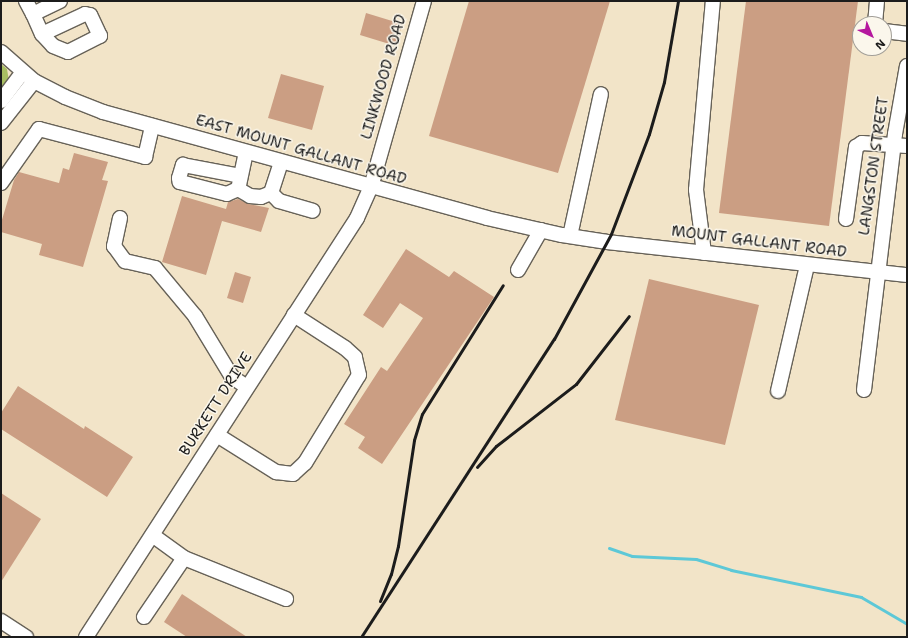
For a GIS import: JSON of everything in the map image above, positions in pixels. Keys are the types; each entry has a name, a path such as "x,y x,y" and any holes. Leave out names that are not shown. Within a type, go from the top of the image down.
{"street":[{"path":"26,1 42,34"},
{"path":"33,14 60,1"},
{"name":"LINKWOOD ROAD","path":"371,187 424,1"},
{"path":"704,253 696,190 713,1"},
{"path":"876,16 877,1"},
{"path":"892,32 907,34"},
{"name":"EAST MOUNT GALLANT ROAD","path":"1,52 29,76 65,98 96,110 371,187 541,230 607,242"},
{"name":"LANGSTON STREET","path":"864,390 877,272 900,145 907,66"},
{"path":"1,101 29,76"},
{"path":"1,123 29,76"},
{"path":"570,236 600,94"},
{"path":"1,183 39,129 145,157 152,126"},
{"path":"846,219 856,147 862,143 900,145"},
{"path":"246,152 239,182 250,196 261,197 271,192 281,162"},
{"name":"BURKETT DRIVE","path":"87,636 357,218 371,187"},
{"path":"271,192 279,201 313,211"},
{"path":"120,218 114,246 126,261 155,268 195,316 232,377 247,387"},
{"path":"518,270 541,230"},
{"name":"MOUNT GALLANT ROAD","path":"607,242 907,275"},
{"path":"778,391 807,265"},
{"path":"217,435 276,472 293,474 305,463 359,375 355,357 345,348 294,314"},
{"path":"152,535 184,558 286,599"},
{"path":"144,617 184,558"},
{"path":"1,621 26,637"}],"green space":[{"path":"1,64 7,69 9,81 1,94"}],"building":[{"path":"469,1 610,1 558,173 429,136"},
{"path":"746,1 858,1 856,16 852,16 852,48 829,226 719,213"},
{"path":"366,13 402,24 396,46 360,35"},
{"path":"281,74 324,86 312,130 268,118"},
{"path":"74,153 108,162 102,180 108,181 83,267 39,255 42,244 1,232 1,223 14,180 19,172 59,183 63,168 69,170"},
{"path":"182,196 226,209 228,202 238,199 249,204 269,208 261,232 222,221 206,275 162,262"},
{"path":"406,249 449,277 454,271 494,297 382,464 358,448 365,437 344,424 381,367 387,371 423,318 400,303 383,328 363,315"},
{"path":"235,272 251,277 243,303 227,298"},
{"path":"649,279 759,305 725,445 615,420"},
{"path":"18,386 84,429 85,426 133,457 107,497 1,429 1,413"},
{"path":"1,493 41,519 1,582"},
{"path":"182,594 247,637 187,637 164,622"}],"waterway":[{"path":"609,548 632,556 696,559 731,570 861,597 907,624"}],"railway":[{"path":"361,637 554,339 611,234 649,134 664,82 678,1"},
{"path":"380,601 391,574 398,546 414,440 422,414 503,285"},
{"path":"477,467 496,446 576,384 629,316"}]}
